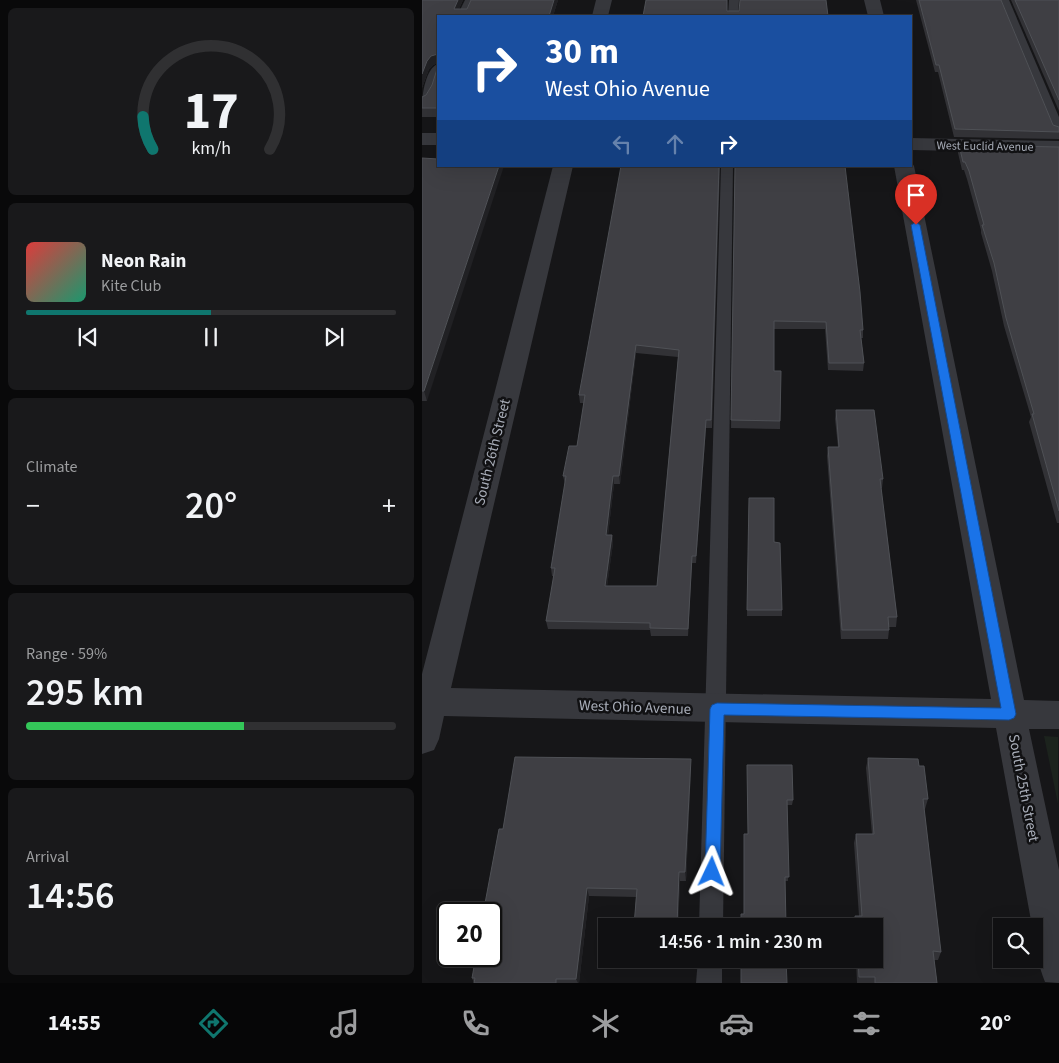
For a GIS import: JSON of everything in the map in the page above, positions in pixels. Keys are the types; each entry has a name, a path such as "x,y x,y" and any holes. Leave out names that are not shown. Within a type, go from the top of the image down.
{"street":[{"path":"600,15 604,0"},
{"path":"872,0 876,15"},
{"path":"422,139 437,139"},
{"name":"West Euclid Avenue","path":"912,144 1058,147"},
{"name":"South 26th Street","path":"422,739 426,701 563,167"},
{"name":"South 25th Street","path":"904,167 1058,968"},
{"name":"West Ohio Avenue","path":"426,701 717,709 1058,715"}],"lane":[{"path":"462,15 470,0"},
{"path":"733,15 734,0"},
{"path":"1004,0 1058,132"},
{"path":"422,102 437,69"},
{"path":"710,918 717,709 727,167"},
{"path":"709,983 710,968"}],"shaded area":[{"path":"1044,736 1058,737 1058,804"}],"building":[{"path":"422,0 458,0 454,9 467,9 471,0 554,0 549,15 437,15 437,54 431,56 427,61 422,74"},
{"path":"646,0 727,0 727,11 739,11 740,0 826,0 828,15 643,15"},
{"path":"919,0 1001,0 1053,125 1059,127 1059,132 955,129 939,65 936,65"},
{"path":"1015,0 1059,0 1059,100"},
{"path":"437,69 437,108 422,108 422,97 426,95 432,85"},
{"path":"959,145 1059,147 1059,511 1032,414 1034,414 1006,318 994,263 982,225 984,225 969,171 965,162 963,162"},
{"path":"422,158 437,159 437,167 499,167 424,391 422,391"},
{"path":"621,167 719,167 711,420 706,420 696,556 692,556 688,629 650,628 650,623 546,621 555,568 551,568 566,476 563,476 569,446 577,446 585,395 579,395","holes":["636,345 679,350 657,586 605,586 612,535 606,535 613,476 619,476"]},
{"path":"735,167 845,167 860,292 863,330 860,330 864,363 829,363 826,322 774,321 774,371 781,371 780,421 731,420"},
{"path":"836,410 874,410 883,479 880,479 897,617 888,617 889,630 842,630 828,447 839,447"},
{"path":"749,498 774,498 774,542 780,543 782,610 747,610"},
{"path":"515,757 691,759 685,872 679,872 677,918 635,918 637,889 587,888 576,979 556,979 556,983 474,983 475,978 472,978 474,967 502,967 502,902 485,902 499,829 503,829"},
{"path":"868,758 918,759 919,766 924,766 928,799 923,799 941,952 933,951 937,983 875,983 875,977 859,977 858,968 883,968 883,918 855,918 855,916 862,916 856,834 874,834"},
{"path":"747,765 792,765 793,800 787,800 789,877 785,877 786,918 741,918 741,914 744,914 744,834 748,834"},
{"path":"741,968 786,968 787,983 741,983"}],"route":[{"path":"712,872 717,709 1009,714 916,225"}]}
